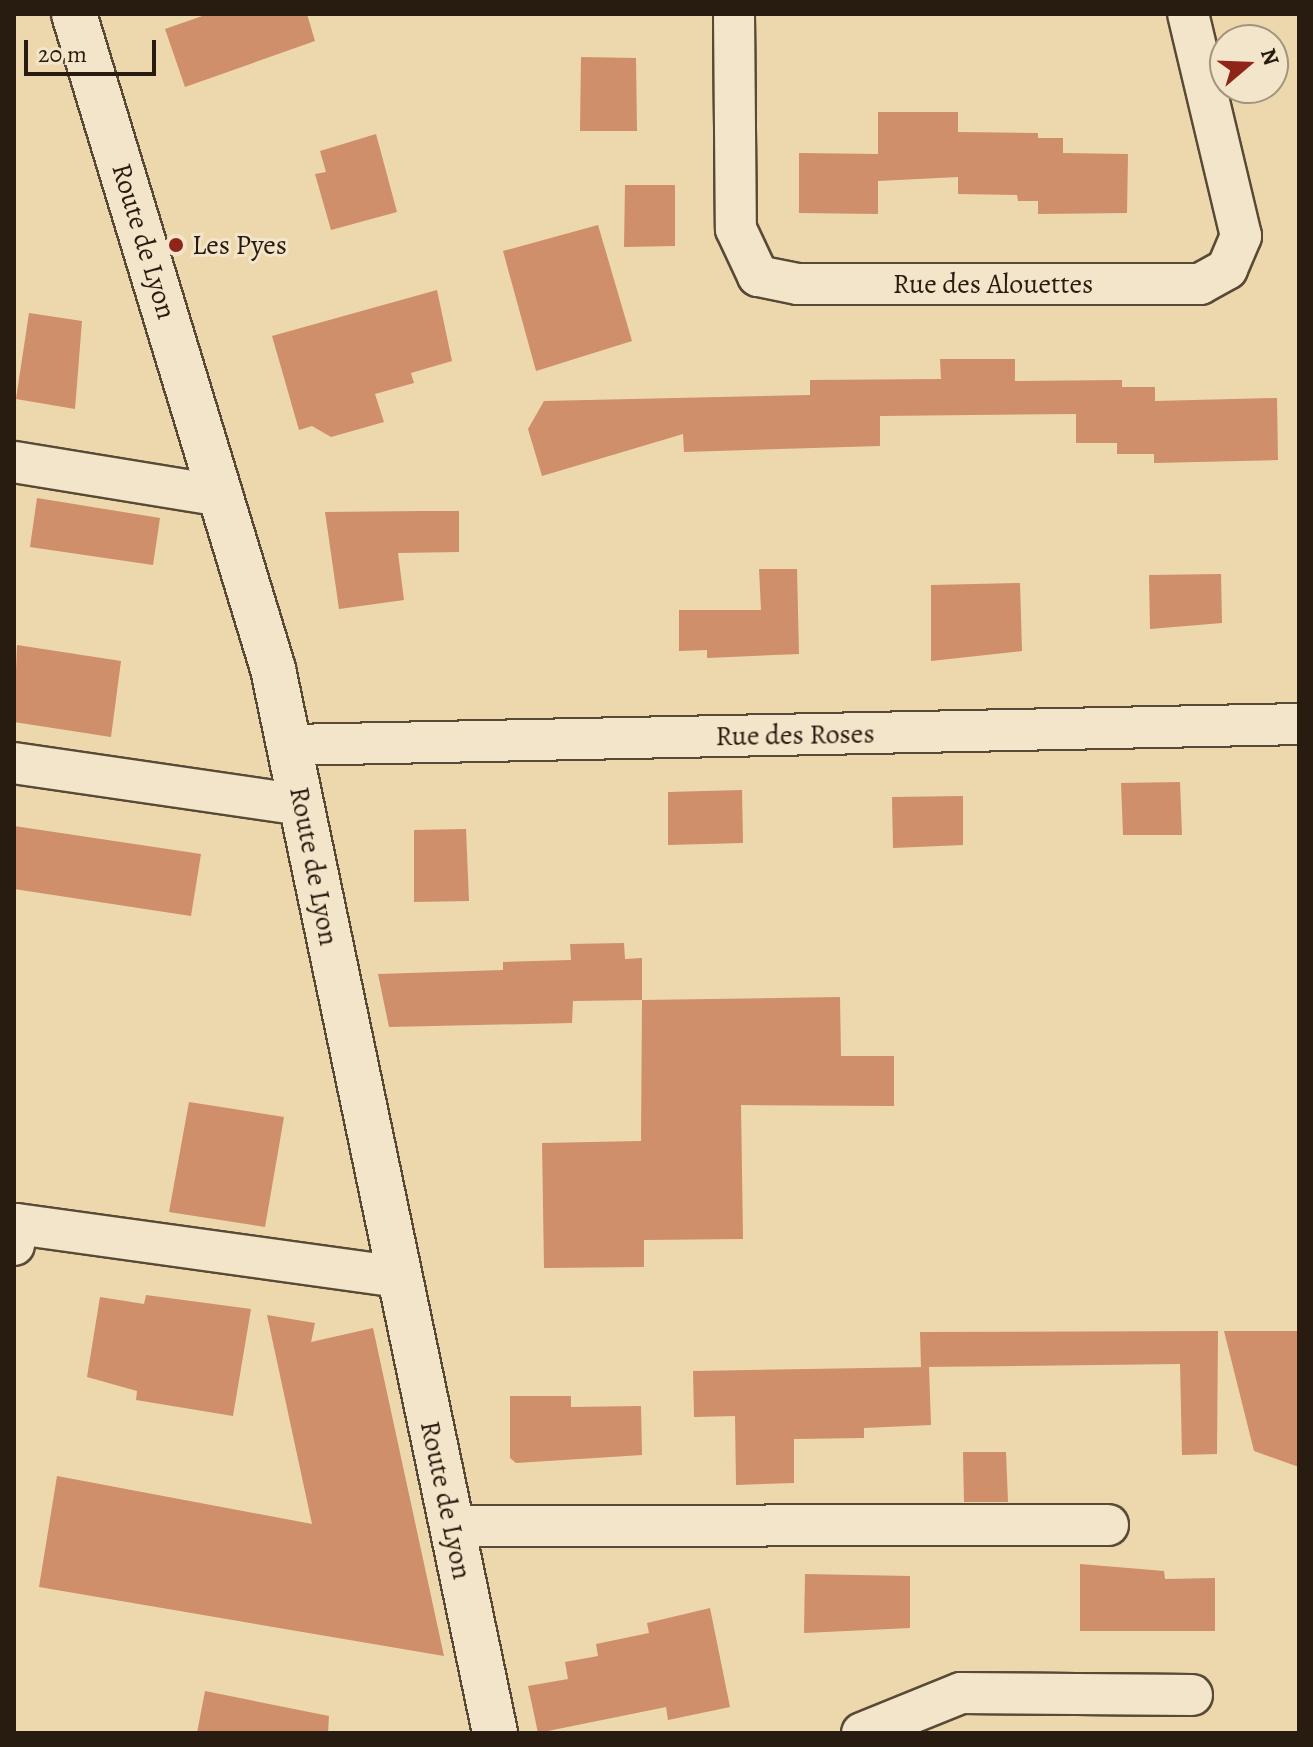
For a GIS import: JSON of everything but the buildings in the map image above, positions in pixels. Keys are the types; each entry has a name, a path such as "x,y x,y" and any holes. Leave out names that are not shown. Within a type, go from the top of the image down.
{"street":[{"name":"Route de Lyon","path":"74,14 222,496 291,745 398,1277 495,1733"},
{"name":"Rue des Alouettes","path":"734,14 736,229 758,276 798,284 1200,284 1227,269 1241,236 1188,14"},
{"path":"14,462 222,496"},
{"name":"Rue des Roses","path":"291,745 1299,724"},
{"path":"14,763 301,805"},
{"path":"14,1245 17,1224 398,1277"},
{"path":"452,1526 1108,1525"},
{"path":"862,1733 961,1693 1192,1695"}],"place":[{"name":"Les Pyes","path":"176,245"}]}
